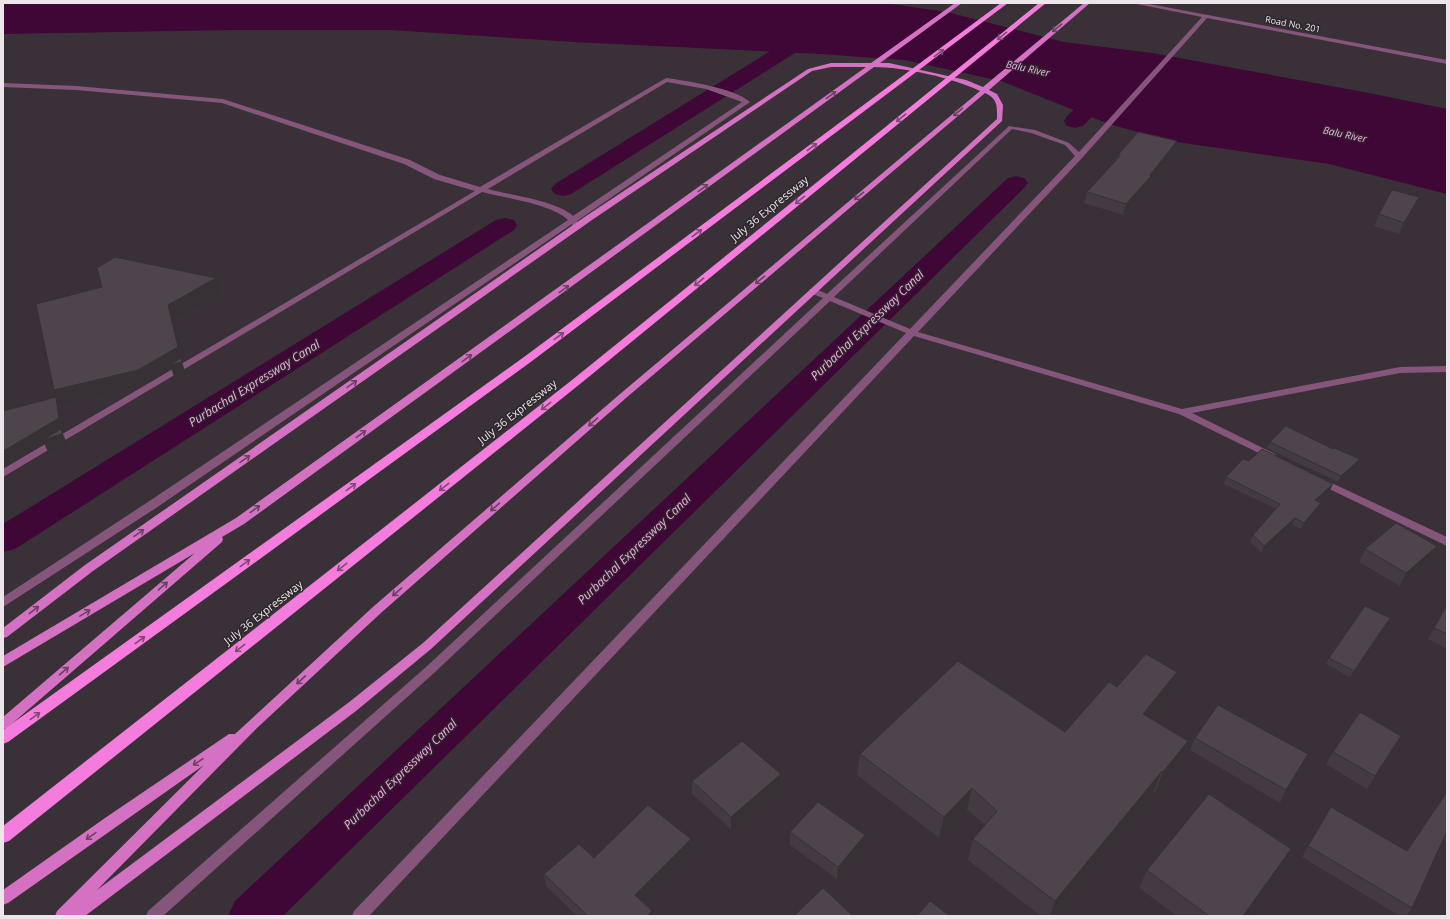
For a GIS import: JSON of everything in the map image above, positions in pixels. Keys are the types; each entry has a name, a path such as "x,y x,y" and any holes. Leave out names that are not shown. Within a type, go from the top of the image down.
{"highway":[{"name":"July 36 Expressway","path":"3,738 528,360 1005,3"},
{"name":"July 36 Expressway","path":"3,836 576,382 1043,3"}],"main road":[{"path":"3,662 240,521 959,3"},
{"path":"62,916 253,724 378,609 623,396 1087,3"},
{"path":"3,634 89,568 575,224 810,70 831,65 889,65 964,81 995,95 1000,105 1000,120 427,646 352,708 74,916"},
{"path":"3,724 240,521"},
{"path":"3,898 110,822 253,724"}],"street":[{"name":"Road No. 201","path":"1136,3 1447,62"},
{"path":"359,916 1081,154 1205,17"},
{"path":"3,474 666,80 687,82 738,97 747,102 575,224 3,603"},
{"path":"3,85 76,88 223,101 407,162 437,177 481,190 552,207 562,211 575,224"},
{"path":"153,916 430,670 1011,127 1033,131 1067,144 1081,154"},
{"path":"813,291 912,333 1182,412 1282,462"},
{"path":"1182,412 1400,370 1447,369"},
{"path":"1311,476 1447,542"}],"water":[{"name":"Balu River","path":"3,3 884,3 947,12 1064,42 1152,53 1447,109 1447,194 1329,164 1170,141 1109,124 1001,81 904,60 821,54 574,42 390,30 234,30 3,34"}],"building":[{"path":"1138,132 1177,141 1150,175 1152,175 1126,204 1087,192 1120,156 1118,155"},
{"path":"1392,190 1419,197 1404,223 1379,214"},
{"path":"115,257 216,278 168,305 178,347 138,370 54,390 36,304 102,287 97,268"},
{"path":"181,358 182,362 170,365"},
{"path":"56,397 59,418 3,450 3,411"},
{"path":"1286,426 1333,449 1334,448 1360,459 1341,476 1270,442"},
{"path":"61,429 62,434 42,440"},
{"path":"1262,449 1333,484 1315,500 1321,503 1304,523 1295,518 1264,546 1253,535 1280,504 1226,477 1243,459 1249,461"},
{"path":"1396,523 1437,546 1406,573 1365,549"},
{"path":"1447,605 1447,634 1434,628"},
{"path":"1365,606 1390,618 1354,671 1329,658"},
{"path":"1146,654 1177,672 1143,714 1188,741 1055,901 973,839 997,811 972,788 944,817 860,754 958,661 1065,732 1109,682 1117,687"},
{"path":"1218,705 1308,754 1286,790 1195,738"},
{"path":"1360,712 1401,736 1375,776 1333,752"},
{"path":"742,741 781,774 731,817 692,781"},
{"path":"1447,792 1447,831 1412,908 1308,846 1331,807 1407,851"},
{"path":"1209,794 1291,849 1243,916 1209,916 1147,870"},
{"path":"818,802 865,835 838,867 790,832"},
{"path":"648,805 691,839 635,895 652,911 647,916 588,916 544,874 579,844 594,858"},
{"path":"823,888 853,916 794,916"},
{"path":"930,901 950,916 917,916"}],"waterway":[{"name":"Purbachal Expressway Canal","path":"563,189 818,30"},
{"name":"Purbachal Expressway Canal","path":"1075,121 1112,85"},
{"name":"Purbachal Expressway Canal","path":"251,916 1016,183"},
{"name":"Purbachal Expressway Canal","path":"3,540 505,225"}]}
